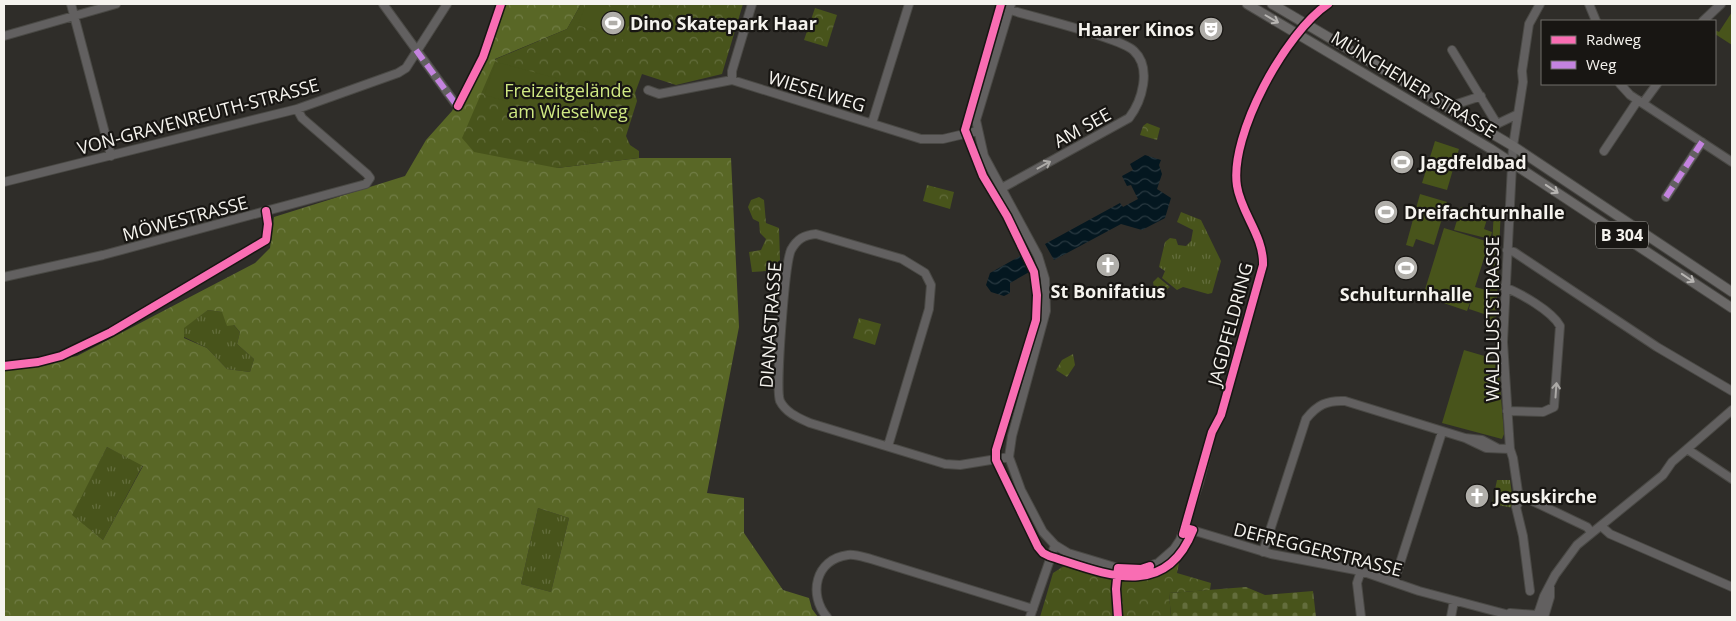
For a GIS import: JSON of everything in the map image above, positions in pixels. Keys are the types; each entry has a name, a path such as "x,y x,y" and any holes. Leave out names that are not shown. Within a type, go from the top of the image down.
{"main road":[{"name":"MÜNCHENER STRASSE","path":"1247,4 1512,162"},
{"name":"MÜNCHENER STRASSE","path":"1272,4 1513,146"},
{"name":"B 304","path":"1513,146 1732,292"},
{"name":"B 304","path":"1512,162 1732,308"}],"street":[{"path":"70,4 111,156"},
{"path":"4,36 116,4"},
{"path":"383,4 455,103"},
{"name":"VON-GRAVENREUTH-STRASSE","path":"4,182 298,109 398,73 406,68 447,4"},
{"path":"732,80 732,70 752,4"},
{"path":"872,123 909,4"},
{"name":"JAGDFELDRING","path":"1011,7 979,107 977,131 984,156 1038,256 1045,279 1047,300 1044,324 1012,436 1009,457 1021,490 1043,532 1055,545 1068,552 1118,568 1141,569 1158,563 1168,556 1180,540 1185,528 1212,432 1221,415 1262,269 1261,247 1240,200 1237,186 1238,157 1257,98 1290,40 1328,4"},
{"name":"WALDLUSTSTRASSE","path":"1530,591 1523,536 1516,506 1522,496 1518,492 1510,449 1503,342 1506,250 1516,115 1523,82 1522,71 1529,24 1540,4"},
{"path":"1590,4 1596,20"},
{"path":"1704,20 1721,4"},
{"name":"AM SEE","path":"1002,188 1128,118 1133,112 1144,76 1140,57 1124,44 1011,7"},
{"path":"1452,50 1497,124"},
{"name":"WIESELWEG","path":"648,90 659,94 732,80 931,140 977,131"},
{"path":"1621,85 1641,101 1732,162"},
{"path":"1604,151 1641,101 1656,85"},
{"path":"1448,106 1481,96"},
{"name":"MÖWESTRASSE","path":"4,277 176,236 359,186 370,178 302,118 298,109"},
{"path":"1492,133 1497,124 1516,115"},
{"path":"1666,197 1702,142"},
{"name":"DIANASTRASSE","path":"888,446 929,309 931,285 925,273 902,259 821,236 807,235 794,244 788,263 778,380 780,400 791,414 800,419 945,464 960,465 1009,457"},
{"path":"1506,250 1514,252 1657,347 1732,391"},
{"path":"1504,287 1514,291 1548,313 1556,319 1560,326 1554,407 1544,412 1507,411"},
{"path":"1263,552 1306,419 1317,406 1334,401 1344,401 1465,438 1486,448 1510,449"},
{"path":"1540,616 1544,596 1570,553 1591,532 1601,526 1663,475 1672,462 1732,410"},
{"path":"1394,582 1442,432"},
{"path":"1688,449 1732,479"},
{"path":"1522,496 1588,527 1591,532"},
{"path":"1601,526 1610,534 1732,587"},
{"name":"DEFREGGERSTRASSE","path":"1185,528 1263,552 1361,571 1454,600 1517,617"},
{"path":"1030,617 1055,545"},
{"path":"827,617 817,603 816,584 818,575 831,561 848,554 871,559 1033,609"},
{"path":"1361,571 1357,583 1361,617"},
{"path":"1451,617 1454,600"},
{"name":"DEFREGGERSTRASSE","path":"1503,612 1540,616"}],"green space":[{"path":"499,4 581,4 567,29 495,59 557,168 639,158 731,158 739,327 707,493 744,498 744,533 783,590 809,598 812,609 818,617 4,617 4,370 77,356 255,263 270,248 274,217 405,176 426,140 452,111 482,50","holes":["208,310 222,312 227,326 234,325 240,332 237,344 254,359 250,372 227,369 207,348 184,338 184,328","107,447 143,466 103,540 72,515","538,508 569,518 551,592 521,584"]},
{"name":"Freizeitgelände am Wieselweg","path":"581,4 743,4 722,74 676,85 642,74 635,93 637,101 626,136 630,145 639,151 639,158 557,168 474,152 462,138 496,59 567,29"},
{"name":"Dino Skatepark Haar","path":"586,4 602,4 632,15 622,41 578,25"},
{"path":"661,5 671,8 664,31 655,28"},
{"path":"815,8 837,15 827,47 804,40"},
{"path":"1732,12 1732,45 1716,35 1716,30 1719,32"},
{"path":"496,62 559,79 549,113 484,95"},
{"path":"569,80 610,93 591,133 575,128 563,120 561,99"},
{"path":"1147,123 1160,128 1157,140 1140,135 1143,126"},
{"path":"1435,141 1459,149 1447,190 1422,183"},
{"path":"927,185 954,192 950,209 923,201"},
{"path":"1420,194 1447,202 1434,245 1416,239 1413,247 1406,245"},
{"path":"759,197 764,200 766,223 779,228 780,260 766,271 752,272 749,252 761,250 766,239 760,233 759,222 753,219 748,207 751,200"},
{"path":"1461,207 1488,216 1484,229 1492,232 1490,239 1454,230"},
{"path":"1494,207 1501,207 1496,321 1489,320 1490,293 1484,314 1469,309 1472,297 1467,311 1423,296 1444,228 1489,242 1475,287 1490,291"},
{"path":"1181,212 1201,220 1221,261 1212,293 1208,294 1183,287 1177,290 1162,278 1165,271 1159,267 1165,242 1170,238 1176,239 1178,245 1186,246 1191,241 1193,230 1177,222"},
{"path":"1158,277 1170,287 1162,293 1154,288 1153,282"},
{"path":"208,310 222,312 240,332 237,344 254,359 250,372 227,369 207,348 184,337 184,327"},
{"path":"859,318 881,324 875,345 853,338"},
{"path":"1464,350 1498,360 1504,434 1502,439 1442,423"},
{"path":"1073,354 1075,365 1067,377 1056,370 1062,360"},
{"path":"107,447 143,465 103,540 71,515"},
{"path":"1497,480 1510,480 1514,508 1492,504"},
{"path":"538,508 569,518 551,592 521,584"},
{"path":"1175,562 1179,563 1177,573 1211,583 1210,590 1169,593 1171,617 1040,617 1053,573 1067,564 1124,581 1151,577"},
{"path":"1246,587 1265,595 1313,591 1316,617 1171,617 1169,593"}],"water":[{"path":"1145,155 1161,160 1159,165 1162,174 1157,189 1171,198 1165,218 1142,230 1121,224 1054,260 1045,244 1120,203 1123,207 1138,199 1131,185 1127,186 1122,176 1133,170 1130,164"},
{"path":"1022,255 1031,271 1010,283 1010,293 1004,296 991,292 986,285 990,273"}],"marked path":[{"path":"416,50 455,103"},
{"path":"1666,197 1702,142"}],"cycle path":[{"path":"458,106 483,57 501,4"},
{"path":"1001,4 965,130 983,176 1007,216 1034,272 1037,295 1036,320 996,450 996,460 1038,547 1049,556 1111,574 1131,576 1149,574 1166,567 1181,552 1193,530 1185,528"},
{"path":"1183,534 1212,432 1221,415 1263,265 1260,244 1239,196 1237,186 1237,165 1242,140 1251,113 1279,60 1295,37 1328,4"},
{"path":"4,366 38,362 61,356 111,332 266,240 268,224 266,211"},
{"path":"1118,617 1116,589 1118,568 1141,569 1150,566"}],"place":[{"name":"Dino Skatepark Haar","path":"613,23"},
{"name":"Haarer Kinos","path":"1211,29"},
{"name":"Jagdfeldbad","path":"1402,162"},
{"name":"Dreifachturnhalle","path":"1386,212"},
{"name":"St Bonifatius","path":"1108,265"},
{"name":"Schulturnhalle","path":"1406,268"},
{"name":"Jesuskirche","path":"1477,496"}]}
